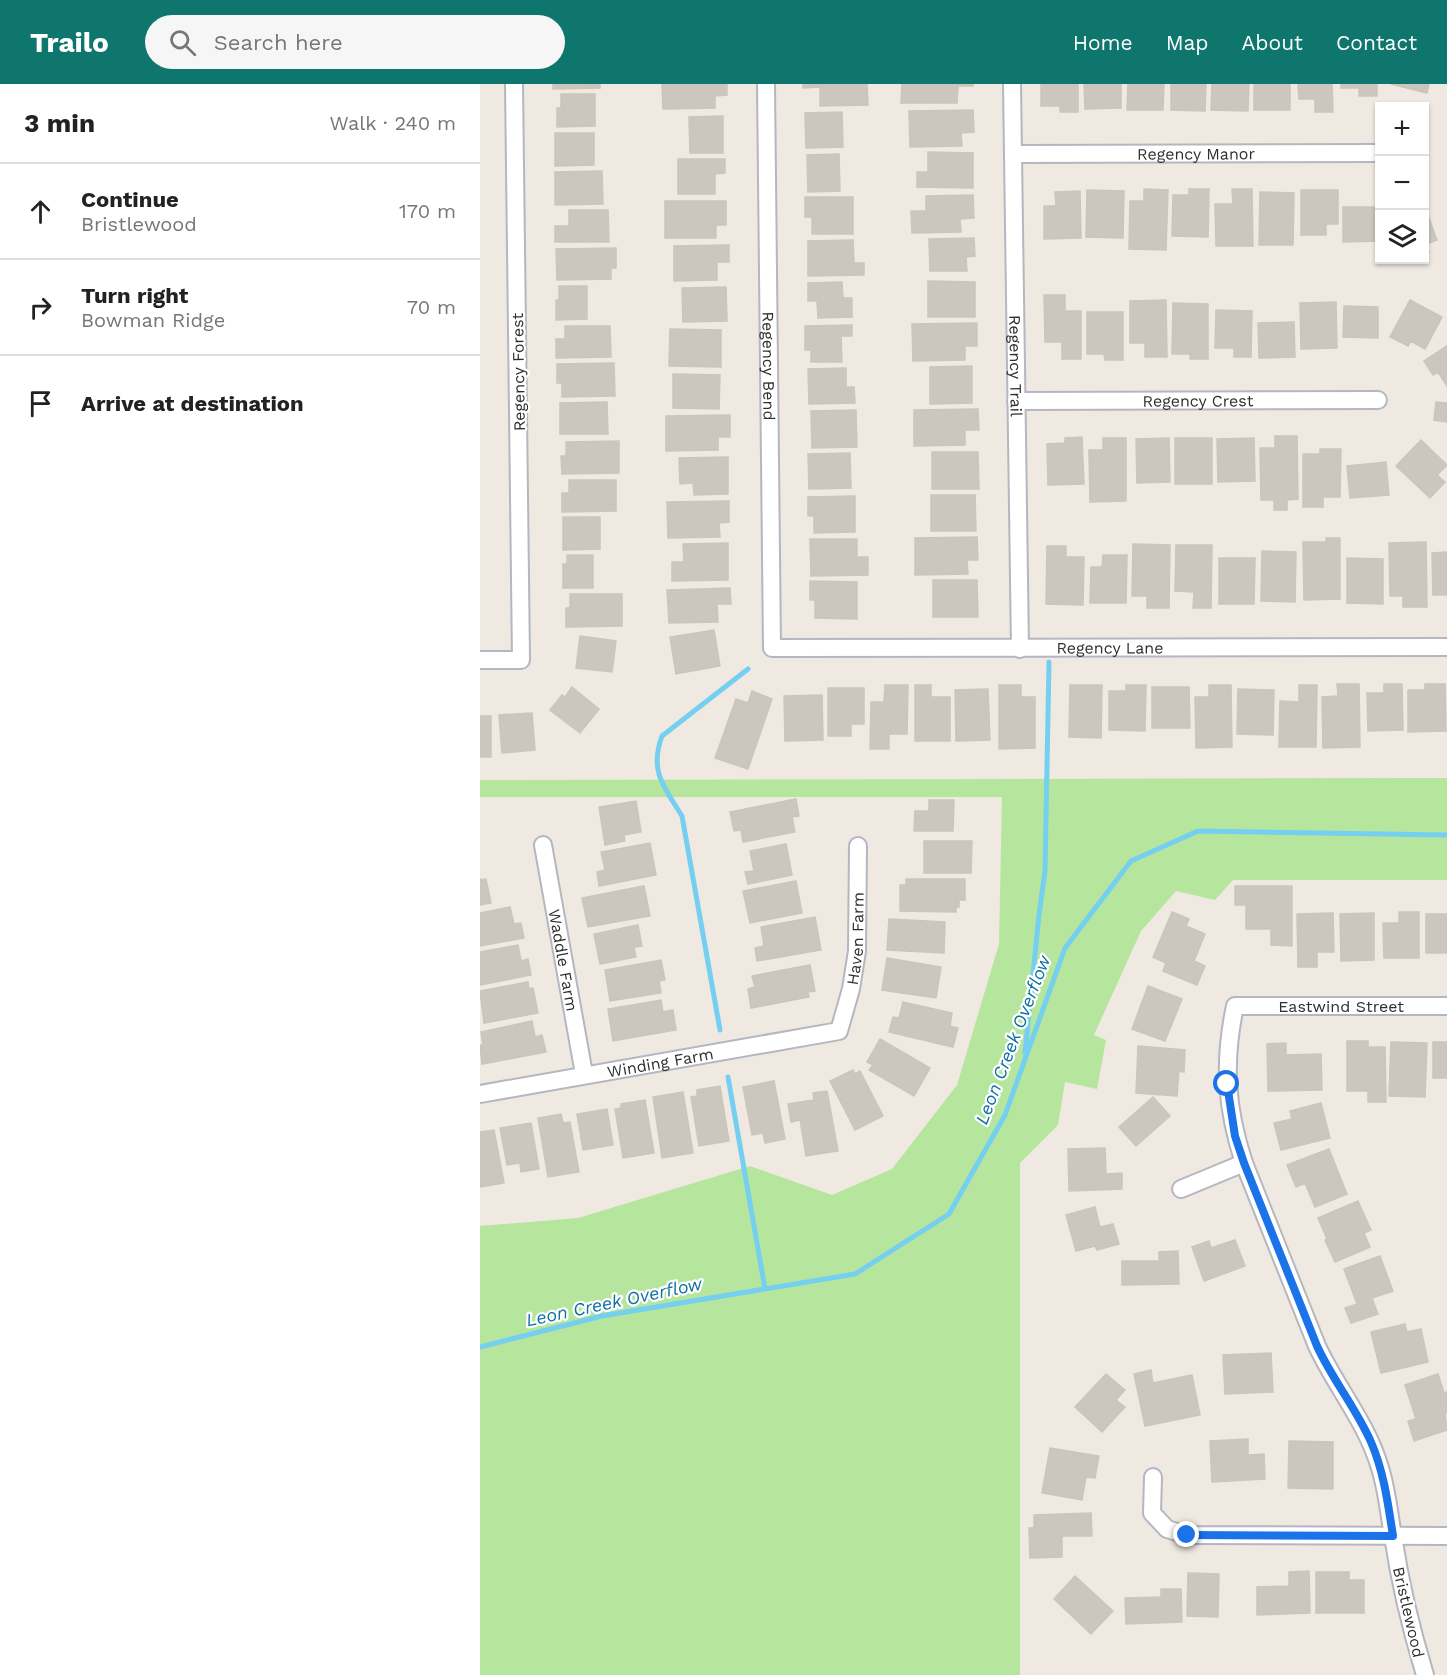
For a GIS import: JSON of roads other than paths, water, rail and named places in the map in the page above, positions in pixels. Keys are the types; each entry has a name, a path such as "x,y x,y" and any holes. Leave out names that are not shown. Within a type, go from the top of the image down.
{"street":[{"name":"Regency Forest","path":"480,660 521,660 514,84"},
{"name":"Regency Bend","path":"766,84 772,648"},
{"name":"Regency Trail","path":"1012,84 1020,648"},
{"name":"Regency Manor","path":"1013,154 1375,153"},
{"name":"Regency Crest","path":"1016,401 1378,400"},
{"name":"Regency Lane","path":"772,648 1447,647"},
{"name":"Waddle Farm","path":"543,845 584,1074"},
{"name":"Haven Farm","path":"839,1031 851,989 856,951 858,846"},
{"name":"Eastwind Street","path":"1235,1006 1447,1005"},
{"name":"Bristlewood","path":"1235,1006 1227,1059 1227,1084 1235,1136 1317,1346 1371,1443 1387,1492 1409,1625 1425,1675"},
{"name":"Winding Farm","path":"480,1094 839,1031"},
{"path":"1181,1189 1244,1163"},
{"path":"1153,1477 1152,1513 1167,1529 1187,1535 1447,1536"}],"waterway":[{"path":"1025,1053 1045,871 1049,662"},
{"path":"720,1030 682,816 660,778 657,759 662,736 748,669"},
{"name":"Leon Creek Overflow","path":"480,1347 602,1316 855,1274 949,1214 1005,1115 1065,948 1131,861 1198,831 1447,835"},
{"path":"728,1077 765,1289"}]}
